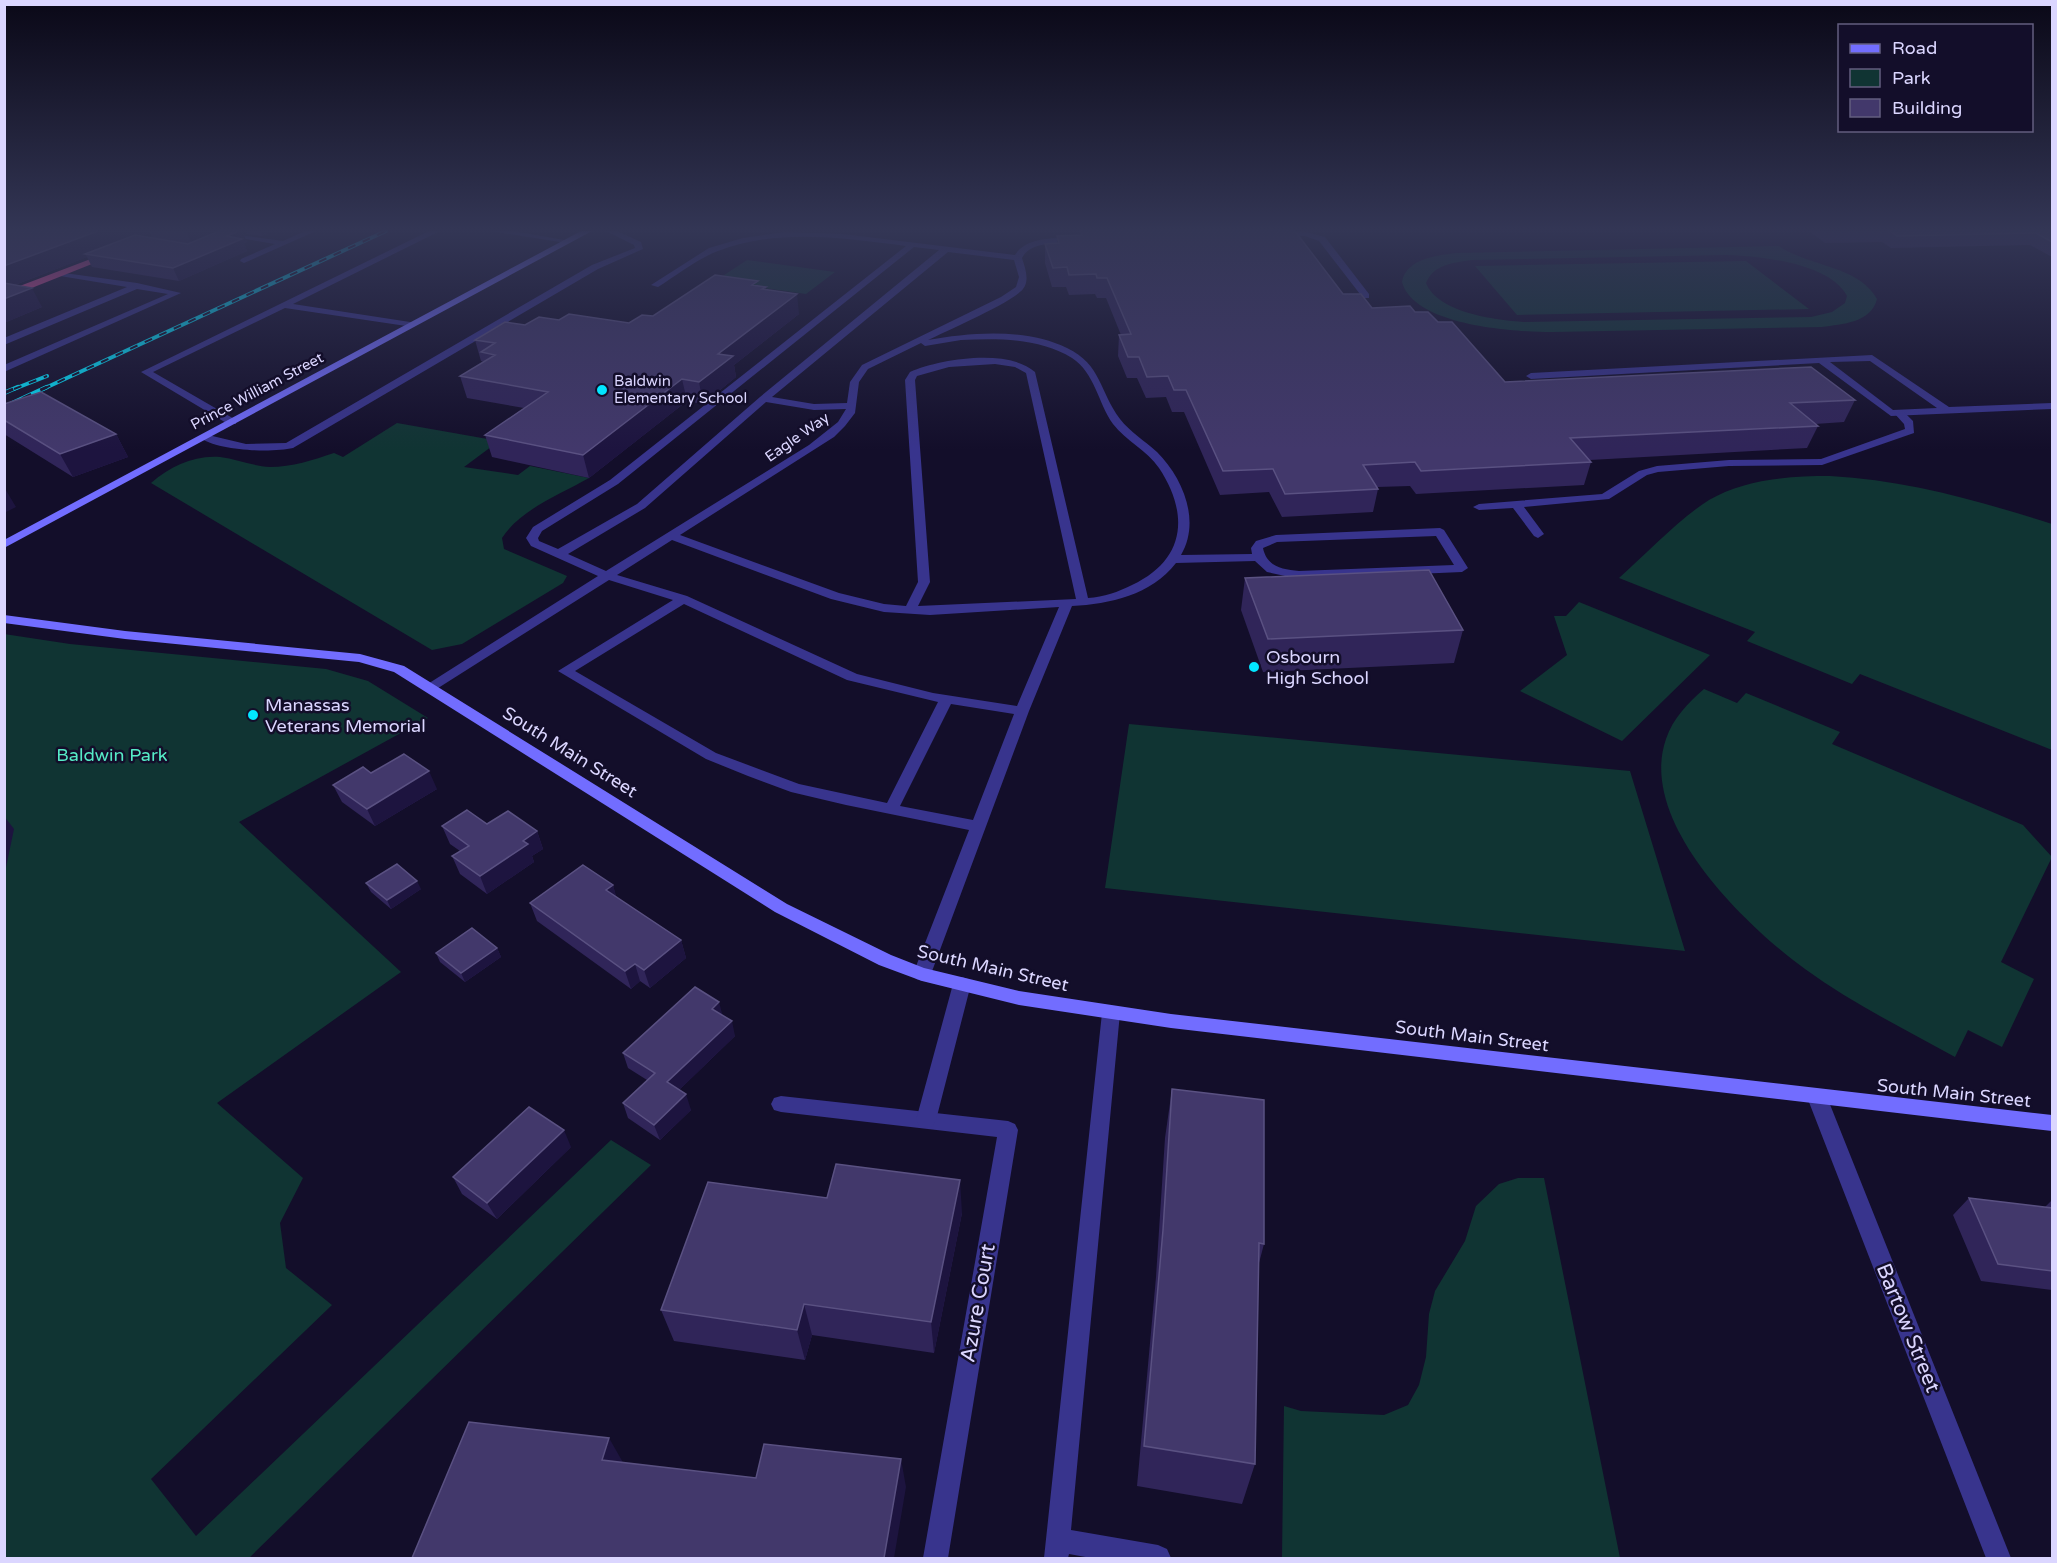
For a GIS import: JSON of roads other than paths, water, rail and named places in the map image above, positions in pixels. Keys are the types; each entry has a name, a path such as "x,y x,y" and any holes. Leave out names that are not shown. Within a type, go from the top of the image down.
{"street":[{"path":"4,342 94,304"},
{"path":"4,369 152,304"},
{"path":"232,422 146,372 288,304"},
{"name":"Prince William Street","path":"4,545 449,304"},
{"path":"204,437 237,446 268,450 289,446 532,304"},
{"path":"838,304 614,482 537,529 532,538 535,543 607,576 683,599 852,677 895,689 1022,711"},
{"path":"559,554 641,506 764,399 879,304"},
{"name":"Eagle Way","path":"430,687 813,447 842,423 852,406 852,385 855,377 865,367 992,304"},
{"path":"284,306 410,325"},
{"path":"671,536 858,603 910,610 1100,601 1130,592 1149,583 1174,559 1184,537 1184,518 1179,496 1153,453 1119,424 1108,410 1088,366 1077,357 1046,344 1004,338 937,340 896,351"},
{"path":"1531,376 1872,358 1946,410"},
{"path":"1821,360 1891,413 2052,406"},
{"path":"910,610 924,582 910,380 913,374 923,368 939,365 1001,362 1017,365 1030,372 1075,603 1022,711 922,974"},
{"path":"764,399 813,407 852,406"},
{"path":"1479,507 1605,497 1643,473 1657,469 1729,463 1811,464 1828,461 1910,431 1909,423 1899,413"},
{"path":"1515,504 1538,534"},
{"path":"1440,532 1462,568 1299,575 1274,570 1266,566 1257,556 1257,548 1260,544 1276,539 1440,532"},
{"path":"1174,559 1257,556"},
{"path":"683,599 565,671 711,756 796,788 977,826"},
{"name":"South Main Street","path":"4,619 124,635 360,658 399,669 781,908 885,960 922,974 962,984 1019,998 1112,1013 2052,1123"},
{"path":"891,809 947,699"},
{"path":"926,1120 962,984"},
{"path":"1112,1013 1057,1549 1158,1558"},
{"name":"Bartow Street","path":"1817,1097 1999,1558"},
{"name":"Azure Court","path":"780,1104 1008,1130 936,1558"}],"railway":[{"path":"43,389 228,304"},
{"path":"14,389 47,376"},
{"path":"4,393 18,387"},
{"path":"4,407 47,387"}],"place":[{"name":"Baldwin Elementary School","path":"602,390"},
{"name":"Osbourn High School","path":"1254,667"},
{"name":"Manassas Veterans Memorial","path":"253,715"}],"park label":[{"name":"Baldwin Park","path":"112,755"}]}
